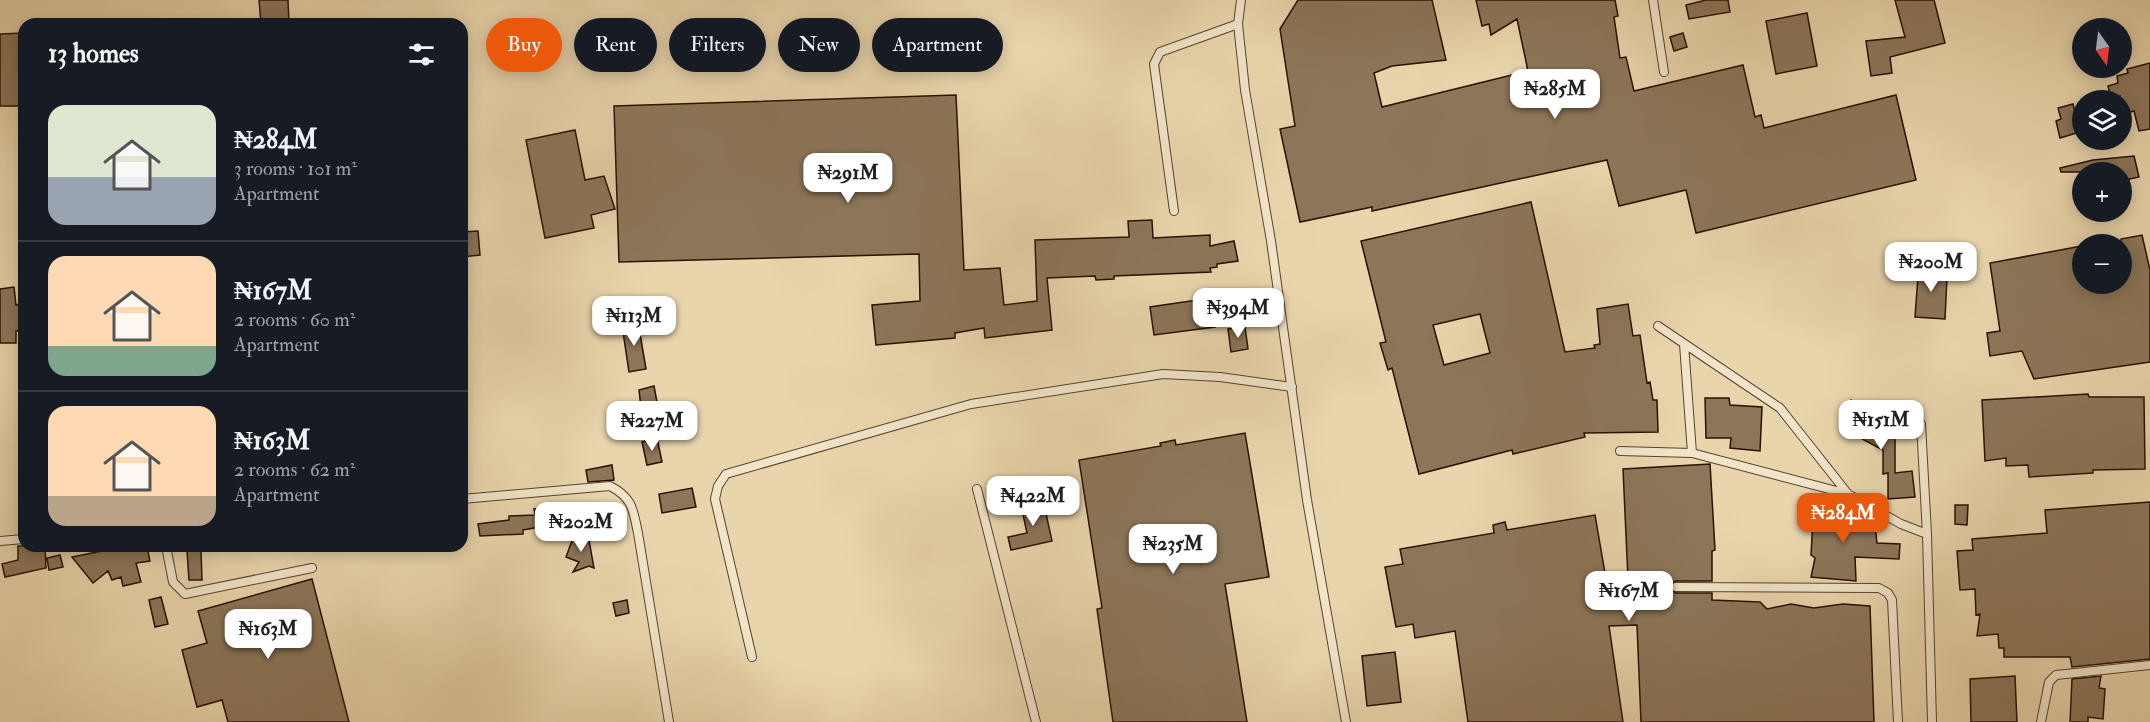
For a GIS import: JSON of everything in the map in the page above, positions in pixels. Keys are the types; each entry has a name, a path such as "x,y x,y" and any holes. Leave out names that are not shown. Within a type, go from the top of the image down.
{"lane":[{"path":"1241,0 1238,24 1245,90 1292,387 1307,500 1346,722"},
{"path":"1653,0 1664,72"},
{"path":"1174,211 1154,64 1160,52 1238,24"},
{"path":"1658,326 1780,408 1848,494"},
{"path":"1684,344 1692,453"},
{"path":"752,657 715,499 718,486 726,474 971,404 1151,376 1220,377 1292,387"},
{"path":"1921,424 1928,534 1932,722"},
{"path":"1620,451 1692,453 1848,494 1901,524 1928,534"},
{"path":"468,498 610,486 623,492 631,504 638,533 669,722"},
{"path":"977,489 1036,722"},
{"path":"0,541 18,540"},
{"path":"167,552 174,582 185,594 312,568"},
{"path":"1676,587 1879,588 1888,593 1892,600 1898,722"},
{"path":"2042,722 2049,681 2056,675 2150,664"}],"building":[{"path":"259,0 288,0 289,18 260,18"},
{"path":"1298,0 1432,0 1446,60 1392,66 1374,73 1382,107 1528,71 1517,19 1491,35 1489,24 1482,26 1476,0 1615,0 1618,16 1614,17 1620,58 1626,57 1634,91 1743,65 1755,117 1761,115 1764,128 1896,95 1916,180 1696,233 1686,190 1619,206 1607,160 1372,211 1372,207 1300,222 1280,129 1295,126 1280,29"},
{"path":"1706,0 1728,0 1730,12 1689,19 1686,5"},
{"path":"1895,0 1934,0 1945,43 1890,57 1892,73 1871,76 1866,41 1905,37"},
{"path":"1807,13 1817,66 1776,74 1766,21"},
{"path":"18,33 18,106 0,106 0,34"},
{"path":"1683,33 1687,47 1674,51 1670,37"},
{"path":"2150,63 2150,129 2139,131 2134,111 2132,112 2132,90 2109,90 2108,86 2118,83 2117,78 2132,78 2132,68"},
{"path":"956,95 964,270 1000,268 1004,305 1037,301 1035,240 1129,237 1128,221 1152,220 1153,238 1210,235 1210,246 1234,241 1238,261 1217,264 1217,267 1210,268 1211,272 1114,276 1114,279 1096,280 1095,276 1047,278 1052,330 985,338 984,328 955,333 955,338 876,345 872,305 920,301 919,254 619,262 614,106"},
{"path":"2072,104 2072,134 2060,138 2056,121 2061,119 2058,108"},
{"path":"575,130 585,180 604,176 615,209 591,215 594,228 545,238 526,140"},
{"path":"2134,156 2139,177 2132,179 2132,162 2085,162"},
{"path":"2072,165 2072,172 2061,172 2060,168"},
{"path":"1531,202 1565,352 1595,348 1594,345 1600,344 1597,309 1628,304 1633,336 1640,335 1647,383 1650,382 1653,400 1657,400 1658,432 1584,433 1585,437 1513,454 1512,450 1419,474 1392,368 1388,370 1380,343 1386,342 1361,241","holes":["1480,314 1490,353 1444,365 1433,325"]},
{"path":"478,231 480,255 468,256 468,232"},
{"path":"2142,235 2150,270 2150,362 2034,379 2022,351 1990,356 1987,333 2000,331 1990,263 2072,248 2072,294 2132,294 2132,237"},
{"path":"1922,261 1938,264 1936,277 1947,277 1945,319 1915,317 1918,276"},
{"path":"14,287 16,305 18,304 16,343 0,343 0,289"},
{"path":"1211,298 1215,327 1154,335 1150,307"},
{"path":"638,322 646,369 629,372 622,325"},
{"path":"1245,327 1248,349 1231,352 1228,329"},
{"path":"654,386 659,413 642,416 639,390"},
{"path":"2088,394 2089,397 2144,397 2145,469 2093,470 2093,473 2029,477 2028,465 2006,466 2006,458 1985,461 1982,400"},
{"path":"1705,398 1729,398 1730,405 1762,407 1760,451 1730,448 1731,438 1706,438"},
{"path":"1851,400 1870,415 1867,419 1883,427 1878,438 1895,438 1895,473 1912,471 1915,497 1888,499 1888,473 1883,474 1883,450 1851,433 1854,426 1840,415"},
{"path":"1245,433 1269,577 1225,584 1247,722 1113,722 1097,609 1102,608 1079,460 1161,446 1160,443 1175,440 1176,445"},
{"path":"657,438 662,462 647,465 642,442"},
{"path":"1710,464 1715,550 1712,551 1712,581 1675,581 1671,585 1671,590 1676,593 1712,593 1712,600 1760,602 1767,609 1791,604 1814,608 1843,604 1870,606 1874,722 1641,722 1637,625 1609,626 1623,722 1468,722 1455,631 1415,638 1413,624 1396,627 1385,567 1403,564 1400,549 1494,533 1493,525 1505,522 1507,530 1595,515 1606,579 1628,579 1623,469"},
{"path":"612,465 614,480 588,482 586,470"},
{"path":"692,488 696,507 662,513 659,494"},
{"path":"1043,500 1052,541 1011,550 1008,537 1027,533 1021,505"},
{"path":"1814,501 1841,502 1840,529 1875,525 1877,543 1900,544 1899,559 1855,557 1856,581 1811,577 1815,558 1811,555"},
{"path":"2150,502 2150,659 2072,667 2070,657 2004,657 2004,648 1999,648 1998,634 1977,636 1980,614 1976,615 1975,589 1960,590 1957,551 1973,550 1972,539 2047,533 2045,510"},
{"path":"1955,505 1968,505 1967,525 1955,524"},
{"path":"561,506 563,523 523,530 523,534 480,536 478,524 509,520 509,516 535,515 534,509"},
{"path":"588,535 594,568 589,566 573,572 579,562 566,557 573,538"},
{"path":"18,552 45,552 46,568 5,577 2,564 18,560"},
{"path":"97,552 148,552 150,561 136,563 141,582 123,586 121,577 112,580 108,571 93,583 72,557"},
{"path":"187,552 201,552 202,580 189,580"},
{"path":"60,555 63,567 49,570 47,558"},
{"path":"312,579 349,722 228,722 222,700 197,707 182,650 207,643 198,611"},
{"path":"161,597 168,624 155,627 149,600"},
{"path":"627,600 629,613 616,616 613,603"},
{"path":"1395,652 1401,702 1367,706 1362,656"},
{"path":"2015,676 2017,722 1971,722 1970,679"},
{"path":"2101,676 2099,688 2105,689 2103,719 2088,717 2088,722 2070,722 2072,679"}]}
